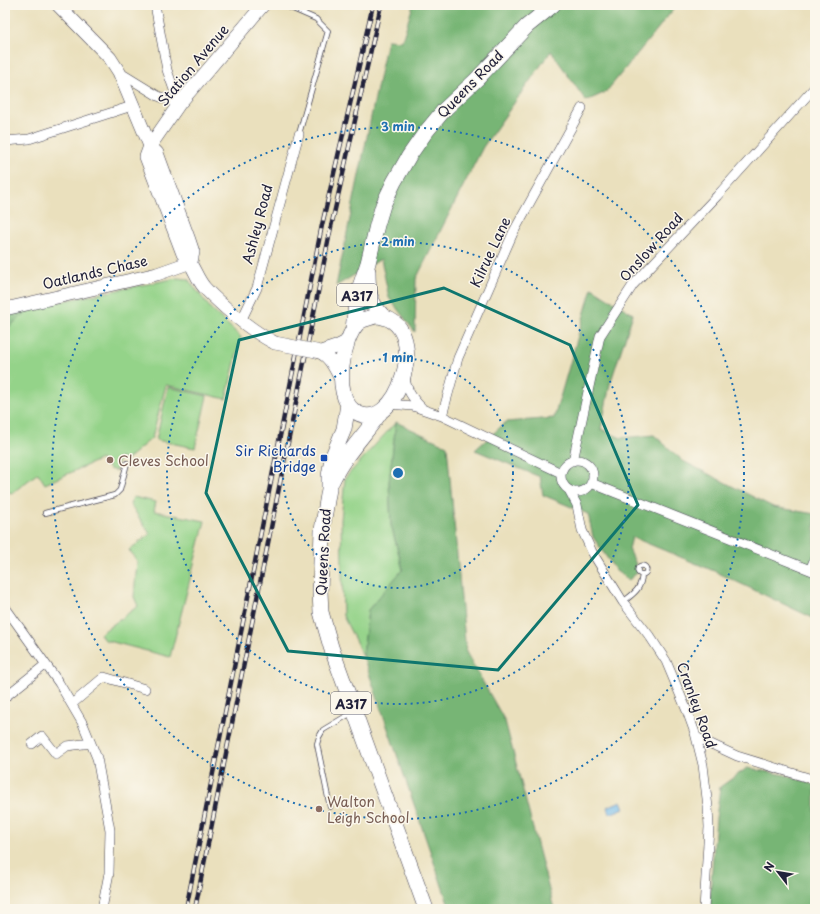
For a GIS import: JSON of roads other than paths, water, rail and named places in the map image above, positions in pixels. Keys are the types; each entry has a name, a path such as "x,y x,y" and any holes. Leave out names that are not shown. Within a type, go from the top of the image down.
{"main road":[{"path":"58,5 110,58 119,72 150,146 146,157 183,254 191,262 204,287 241,321 262,337 275,343 318,352 332,362 341,379"},
{"name":"Station Avenue","path":"150,146 179,104 263,5"},
{"name":"Queens Road","path":"350,335 357,295 368,263 377,224 383,205 394,182 434,120 477,79 527,26 552,5"},
{"name":"Oatlands Chase","path":"5,308 157,274 191,262"},
{"name":"Queens Road","path":"368,263 368,286 370,297 377,310 383,316"},
{"path":"318,352 336,348 350,335 359,322 375,316 383,316 398,326 405,337 406,342 405,373 398,389 385,409 372,416 364,416 352,410 344,396 341,379 342,368 350,335"},
{"name":"Queens Road","path":"348,404 344,429 332,458 322,530 320,569 322,612 331,647 426,909"},
{"name":"Queens Road","path":"328,489 342,462 385,409"}],"street":[{"path":"155,5 167,70 179,104"},
{"path":"119,72 158,96 179,104"},
{"name":"Onslow Road","path":"573,461 600,336 633,285 717,196 815,86"},
{"path":"5,141 29,139 132,106"},
{"name":"Kilrue Lane","path":"442,416 458,358 513,233 582,108"},
{"name":"Ashley Road","path":"241,321 257,288 299,134"},
{"path":"405,373 406,386 410,394 422,409"},
{"path":"385,409 413,406 442,416 561,473"},
{"path":"579,460 589,466 593,476 591,483 585,490 580,492 569,490 563,483 561,473 568,463 579,460"},
{"path":"591,483 812,571 815,558"},
{"name":"Cranley Road","path":"569,490 577,505 582,530 592,552 623,602 651,638 666,661 696,737 703,765 709,826 704,909"},
{"path":"5,607 59,683 72,704 83,724 97,758 110,830 109,873 102,909"},
{"path":"5,697 45,665"},
{"path":"72,704 104,677 145,689"},
{"path":"32,744 42,736 56,754 66,746 91,743"},
{"path":"696,737 737,756 815,780"}],"lane":[{"path":"284,5 316,19 328,31 299,134"},
{"path":"44,513 115,495 120,490 127,463"},
{"path":"623,602 638,590 642,574"},
{"path":"330,807 317,744 323,730 354,711"}],"water":[{"path":"621,801 624,808 610,814 607,807"}],"railway":[{"path":"186,909 322,225 373,5"},
{"path":"195,909 331,227 381,5"}],"place":[{"name":"Sir Richards Bridge","path":"324,458"},
{"name":"Cleves School","path":"110,460"},
{"name":"Walton Leigh School","path":"319,809"}]}
